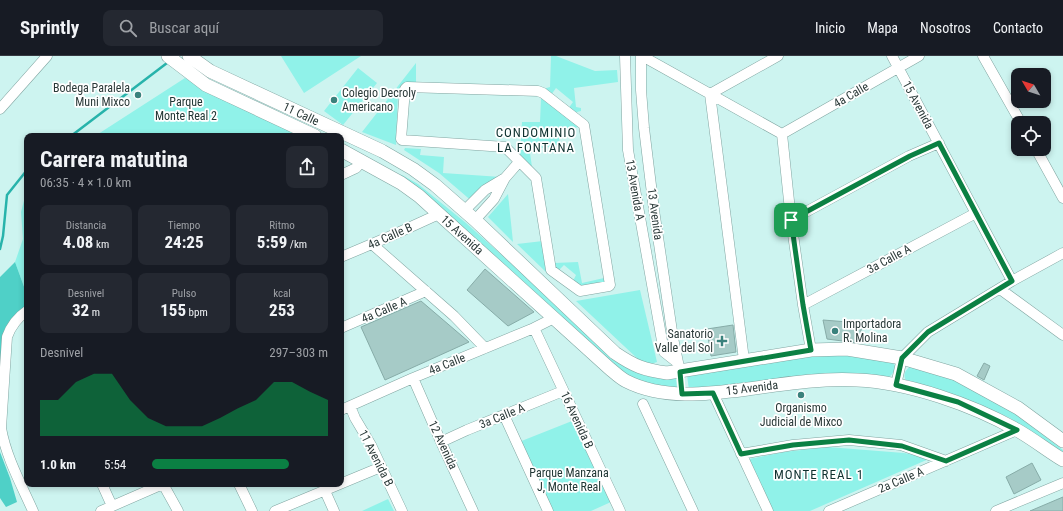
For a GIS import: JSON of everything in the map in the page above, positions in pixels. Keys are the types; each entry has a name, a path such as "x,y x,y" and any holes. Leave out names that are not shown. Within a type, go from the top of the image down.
{"main road":[{"name":"11 Calle","path":"168,56 206,85 309,133"},
{"name":"11 Calle","path":"189,56 210,71 343,133"},
{"name":"11 Calle","path":"344,133 382,151 413,169"},
{"path":"344,152 362,161 373,160 413,169"},
{"name":"15 Avenida","path":"362,161 401,183 419,196 625,381 660,392 682,394 713,393 819,380 858,380 896,385 958,402 1017,430 1063,460"},
{"name":"15 Avenida","path":"413,169 467,208 516,259 615,353 633,365 649,371 667,373 679,367 744,360 811,350 847,349 902,358 956,374 1018,408 1063,441"},
{"path":"679,367 682,394"}],"street":[{"path":"0,109 47,56"},
{"name":"13 Avenida A","path":"625,56 628,150 664,352 679,367"},
{"path":"642,56 782,134 791,220 811,350"},
{"name":"13 Avenida","path":"642,56 640,90 644,128 654,210 679,367"},
{"path":"710,94 778,56"},
{"name":"15 Avenida","path":"892,56 1012,281"},
{"name":"4a Calle","path":"782,134 919,56"},
{"path":"983,56 1017,116"},
{"path":"406,88 538,91 584,125 608,269 609,286 580,291 551,270 537,180 519,162 505,147 403,141 401,139 406,88"},
{"path":"710,94 744,360"},
{"path":"791,220 910,156 939,143"},
{"path":"1040,156 1063,198"},
{"path":"344,174 356,168 362,161"},
{"path":"477,218 494,199 505,178 519,162"},
{"path":"467,208 485,190 505,178"},
{"name":"3a Calle A","path":"803,305 976,213"},
{"name":"4a Calle B","path":"344,256 439,214"},
{"path":"372,244 454,316 485,348"},
{"path":"896,385 902,358 928,332 1012,281 1063,253"},
{"path":"1000,289 1063,335"},
{"name":"4a Calle A","path":"344,327 426,291"},
{"path":"24,313 10,330 7,344 1,428 3,442 12,466 33,511"},
{"name":"4a Calle","path":"345,408 534,328 554,318"},
{"name":"16 Avenida B","path":"534,328 620,511"},
{"name":"12 Avenida","path":"413,378 473,511"},
{"name":"3a Calle A","path":"441,442 563,391"},
{"path":"713,393 768,511"},
{"path":"643,404 693,511"},
{"name":"11 Avenida B","path":"345,408 381,467 402,511"},
{"path":"504,416 548,511"},
{"name":"2a Calle A","path":"829,511 1017,430"},
{"path":"741,454 793,445 849,440 902,446 946,461"},
{"path":"344,483 381,467"},
{"path":"996,511 1063,483"},
{"path":"103,487 112,506"},
{"path":"101,511 156,487"},
{"path":"165,487 178,511"},
{"path":"240,487 252,511"},
{"path":"275,511 334,487"},
{"path":"325,491 334,511"}],"green space":[{"path":"281,56 361,56 304,93"},
{"path":"551,56 556,56 595,71 617,70 618,82 574,88 576,107 581,108 581,111 573,113 568,109 573,102 556,88 551,95 543,89 550,87"},
{"path":"416,63 416,84 405,85 398,91 396,145 362,132"},
{"path":"358,68 377,83 343,125 324,111"},
{"name":"Parque Monte Real 2","path":"185,78 203,88 304,133 100,133"},
{"path":"541,98 579,127 558,130 560,144 538,149 538,152 530,153 532,167 520,156 522,122 540,122"},
{"path":"405,148 421,149 420,155 444,157 443,173 501,177 474,203 439,173 404,150"},
{"path":"383,171 402,175 418,184 466,223 629,369 640,374 663,378 676,378 677,388 663,389 630,378"},
{"path":"508,194 513,242 488,217"},
{"path":"24,200 24,287 15,262 23,239 21,212"},
{"path":"543,241 546,272 517,244"},
{"path":"578,262 582,283 604,278 604,283 580,287 573,281 576,275 564,265 559,270 554,267 554,263"},
{"path":"640,290 657,362 652,364 640,361 576,301"},
{"path":"813,356 848,356 892,360 895,368 893,373 885,379 689,390 687,375 744,365"},
{"path":"912,365 957,380 1013,412 1063,450 1063,452 1010,418 956,395 907,382 905,373"},
{"name":"Parque Manzana J, Monte Real","path":"572,421 611,502 591,511 552,511 519,442"},
{"path":"828,447 904,453 931,458 810,511 773,511 749,459 784,452"},
{"path":"388,499 394,511 362,511"}],"shaded area":[{"path":"15,262 24,287 24,312 16,319 0,382 0,277"},
{"path":"0,452 17,502 6,507 0,498"}],"building":[{"path":"485,269 534,312 508,326 467,290"},
{"path":"421,301 469,342 385,380 361,327"},
{"path":"823,320 848,322 862,326 858,343 827,339"},
{"name":"Sanatorio Valle del Sol","path":"733,325 736,352 711,356 707,329"},
{"path":"984,363 990,366 984,380 977,376"},
{"path":"1032,463 1041,480 1014,494 1006,477"},
{"path":"1063,497 1063,511 1030,511"}],"waterway":[{"path":"75,133 167,63"},
{"path":"0,249 3,236 7,195 24,174"}],"place":[{"name":"Bodega Paralela Muni Mixco","path":"138,95"},
{"name":"Colegio Decroly Americano","path":"334,100"},
{"name":"Importadora R. Molina","path":"835,331"},
{"name":"Sanatorio Valle del Sol","path":"722,341"},
{"name":"Organismo Judicial de Mixco","path":"801,395"}],"district":[{"name":"CONDOMINIO LA FONTANA","path":"536,140"},
{"name":"MONTE REAL 1","path":"819,474"}],"route":[{"path":"939,143 1012,281 928,332 902,358 896,385 958,402 1017,430 946,461 902,446 849,440 793,445 741,454 713,393 682,394 680,372 744,360 811,350 791,220 910,156 939,143"}]}
